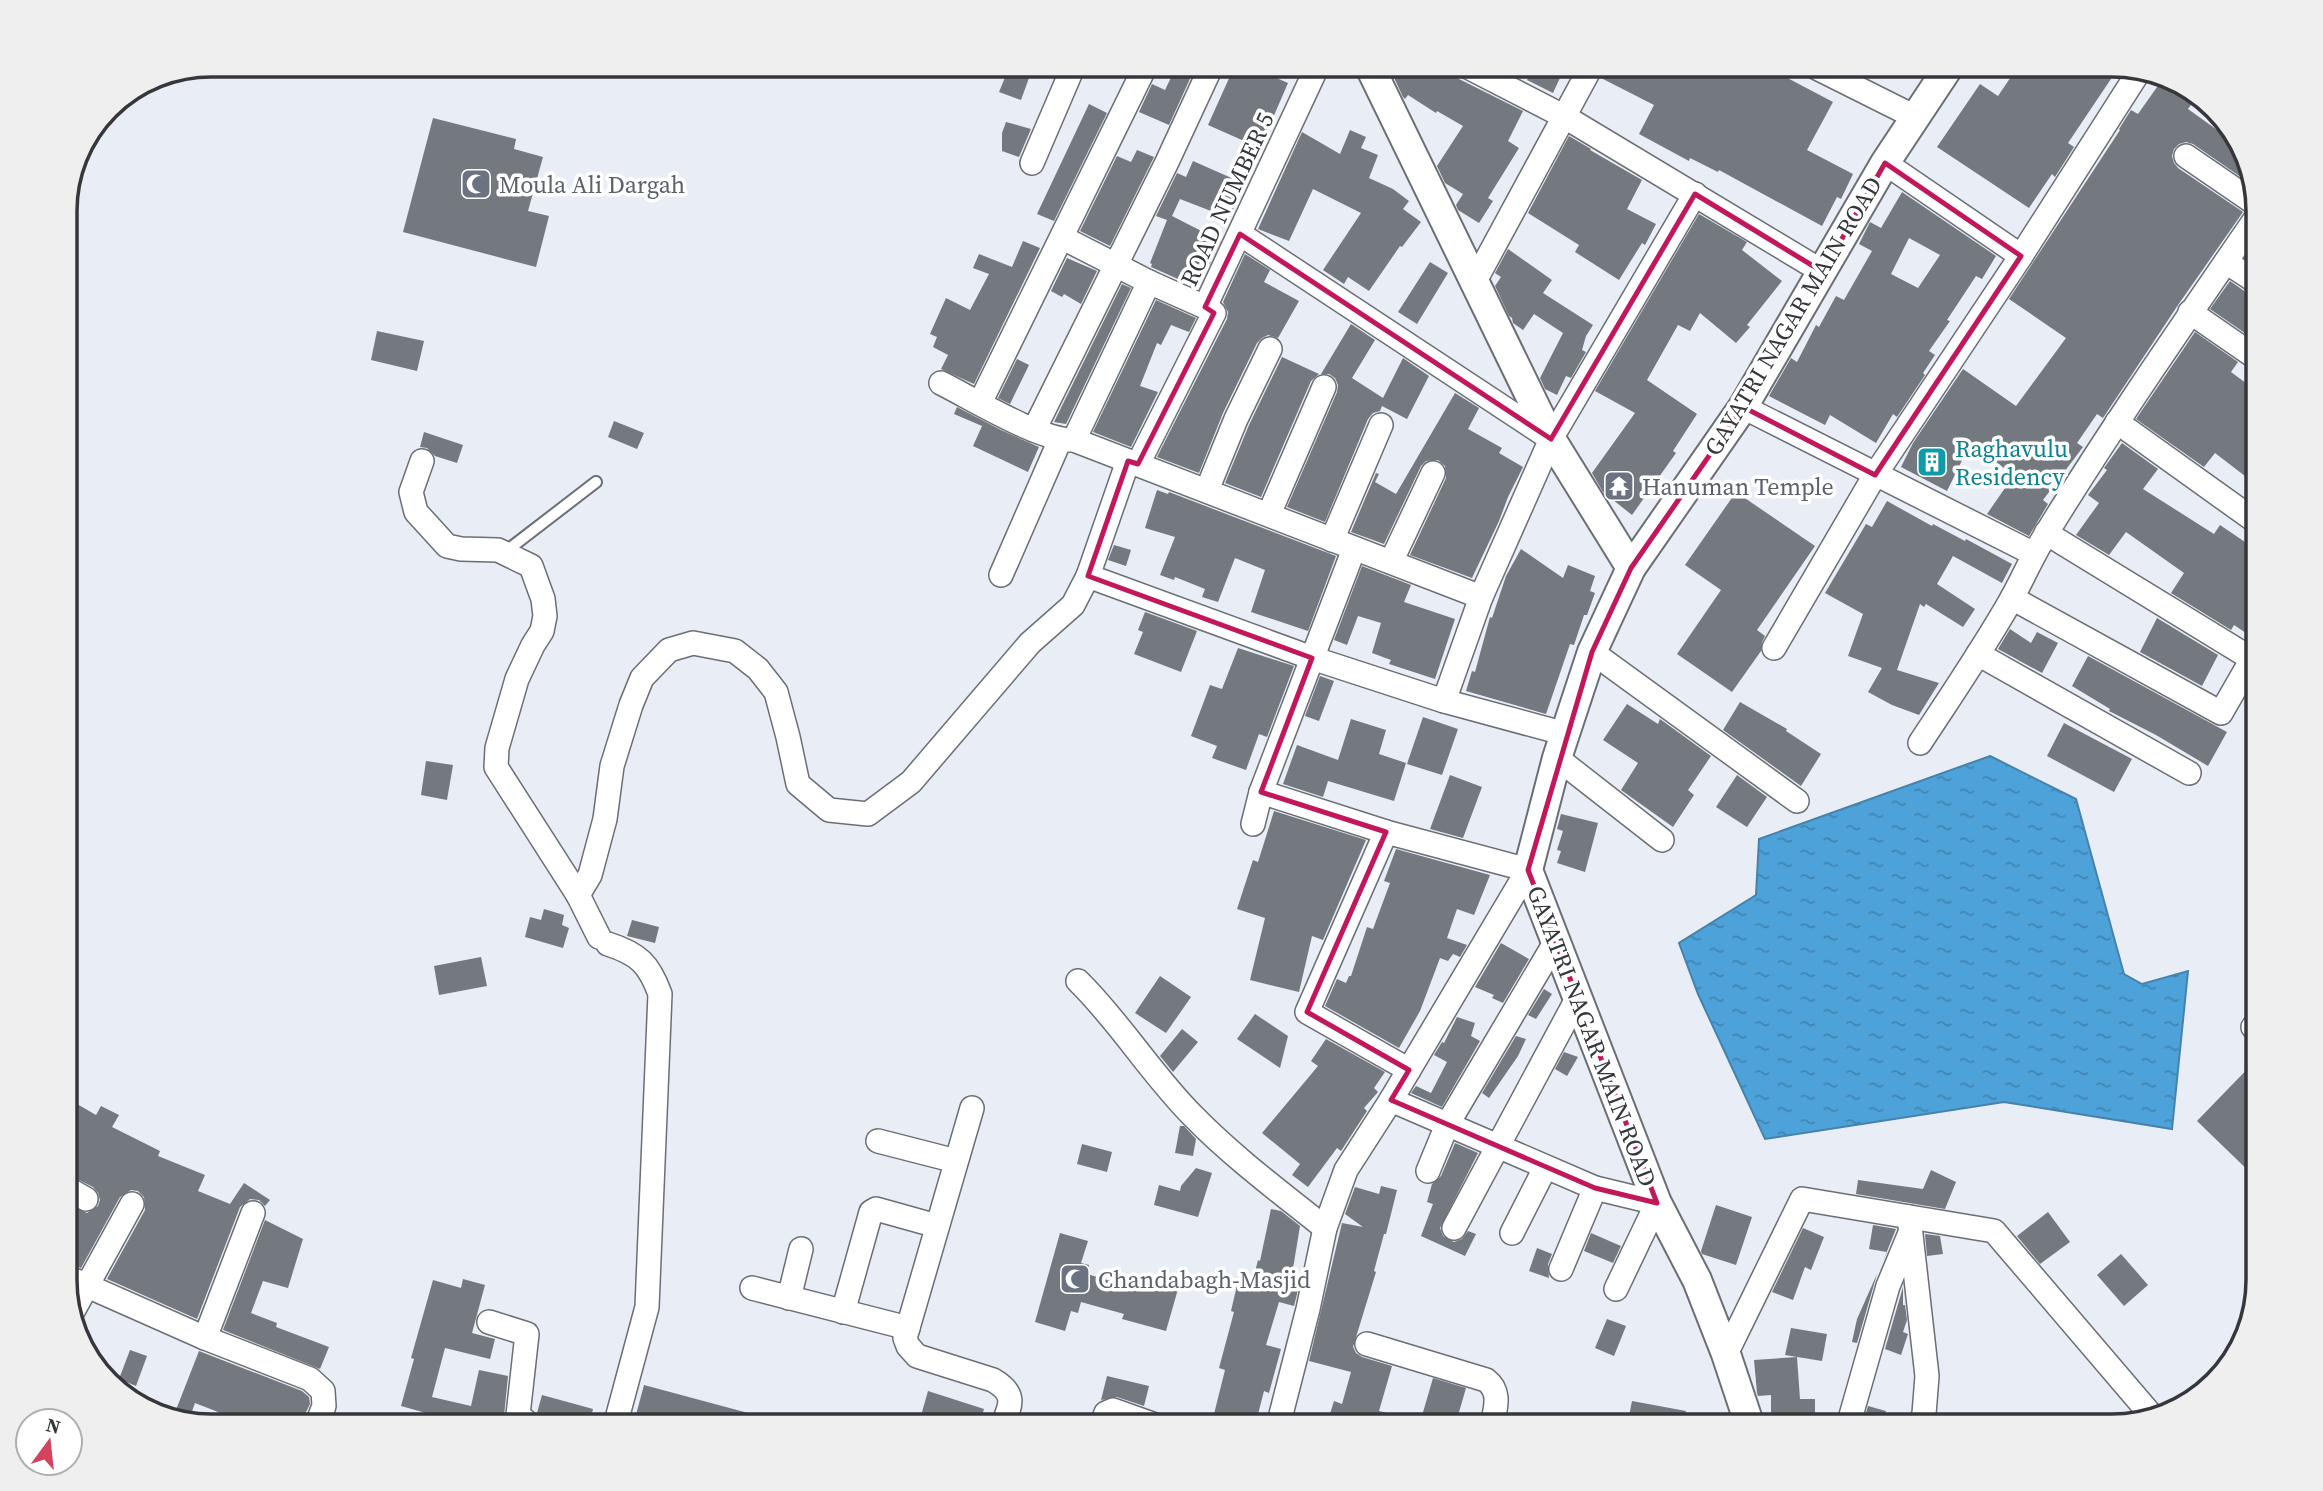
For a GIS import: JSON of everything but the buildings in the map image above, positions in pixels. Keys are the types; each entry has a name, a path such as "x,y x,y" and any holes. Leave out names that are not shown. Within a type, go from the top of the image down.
{"street":[{"path":"1032,163 1068,77"},
{"path":"980,403 1140,77"},
{"path":"1034,430 1206,77"},
{"name":"ROAD NUMBER 5","path":"1133,463 1214,313 1205,307 1312,77"},
{"path":"1375,77 1551,439 1631,568"},
{"path":"1487,77 1565,117 1823,272"},
{"path":"1475,281 1586,77"},
{"path":"1835,77 1915,117"},
{"name":"GAYATRI NAGAR MAIN ROAD","path":"1746,1414 1698,1280 1657,1203 1528,870 1561,746 1592,652 1631,568 1743,407 1885,163 1942,77"},
{"path":"1774,648 1875,475 2021,256 2134,79"},
{"path":"2186,156 2245,197"},
{"path":"1885,163 2021,256"},
{"path":"1444,701 1481,597 1551,439 1695,194"},
{"path":"1920,743 2012,598 2046,533 2190,312 2246,233"},
{"path":"1240,234 1551,439"},
{"path":"1063,237 1149,282 1205,307"},
{"path":"2226,262 2246,275"},
{"path":"1001,575 1149,282"},
{"path":"2190,312 2246,351"},
{"path":"1207,490 1236,419 1270,349"},
{"path":"941,383 1034,430 1207,490 1481,597"},
{"path":"1269,514 1324,387"},
{"path":"1743,407 2034,554"},
{"path":"2117,422 2246,514"},
{"path":"1332,540 1381,425"},
{"path":"422,461 411,492 415,512 447,545 461,549 498,550 531,566 539,585 545,616 542,631 517,679 497,748 496,767 578,895 603,941 627,951 646,964 660,995 647,1307 618,1414"},
{"path":"578,895 590,875 605,819 612,766 631,705 642,678 669,650 693,643 735,651 758,669 776,692 798,784 828,810 868,814 911,782 1030,643 1073,606 1088,576 1133,463"},
{"path":"1391,562 1433,473"},
{"path":"2046,533 2246,655"},
{"path":"1253,824 1261,792 1354,549"},
{"path":"1088,576 1312,658 1444,701 1561,746 1662,841"},
{"path":"2012,598 2221,713 2246,669"},
{"path":"1592,652 1797,801"},
{"path":"1978,654 2189,773"},
{"path":"1261,792 1386,832 1528,870 1391,1101 1346,1170 1325,1228 1281,1414"},
{"path":"1386,832 1307,1012 1409,1070"},
{"path":"1428,1171 1447,1125 1556,941"},
{"path":"1078,981 1094,996 1138,1053 1193,1116 1255,1172 1325,1228"},
{"path":"1454,1228 1578,997"},
{"path":"1391,1101 1595,1188 1657,1203 1616,1289"},
{"path":"972,1108 905,1338 908,1346 918,1356 1004,1386 1010,1394 1007,1414"},
{"path":"878,1142 956,1161"},
{"path":"1512,1233 1545,1168"},
{"path":"1561,1269 1595,1188"},
{"path":"77,1194 86,1199"},
{"path":"1726,1354 1802,1199 1910,1223 1994,1231 2146,1409"},
{"path":"77,1278 132,1204"},
{"path":"843,1312 871,1212 876,1209 937,1227"},
{"path":"205,1338 253,1213"},
{"path":"1851,1414 1888,1286 1910,1223"},
{"path":"1910,1223 1927,1376 1924,1414"},
{"path":"789,1298 801,1249"},
{"path":"77,1282 205,1338 310,1379 323,1391 324,1406 321,1414"},
{"path":"752,1288 908,1328"},
{"path":"489,1322 527,1334 518,1414"},
{"path":"1367,1344 1486,1380 1497,1394 1494,1414"},
{"path":"1106,1414 1113,1410 1124,1414"}],"lane":[{"path":"505,552 596,482"}],"highlighted area":[{"path":"1885,163 2021,256 1875,475 1743,407 1631,568 1592,652 1528,870 1657,1203 1595,1188 1391,1100 1409,1070 1307,1012 1386,832 1261,792 1312,658 1088,576 1128,461 1138,464 1214,313 1205,307 1240,234 1551,439 1695,194 1823,272"}],"water":[{"path":"1990,756 2076,799 2124,974 2142,984 2188,971 2172,1129 2004,1102 1765,1139 1698,994 1679,943 1756,895 1759,839"}],"place":[{"name":"Moula Ali Dargah","path":"476,184"},
{"name":"Raghavulu Residency","path":"1932,462"},
{"name":"Hanuman Temple","path":"1619,486"},
{"name":"Chandabagh-Masjid","path":"1075,1279"}]}
